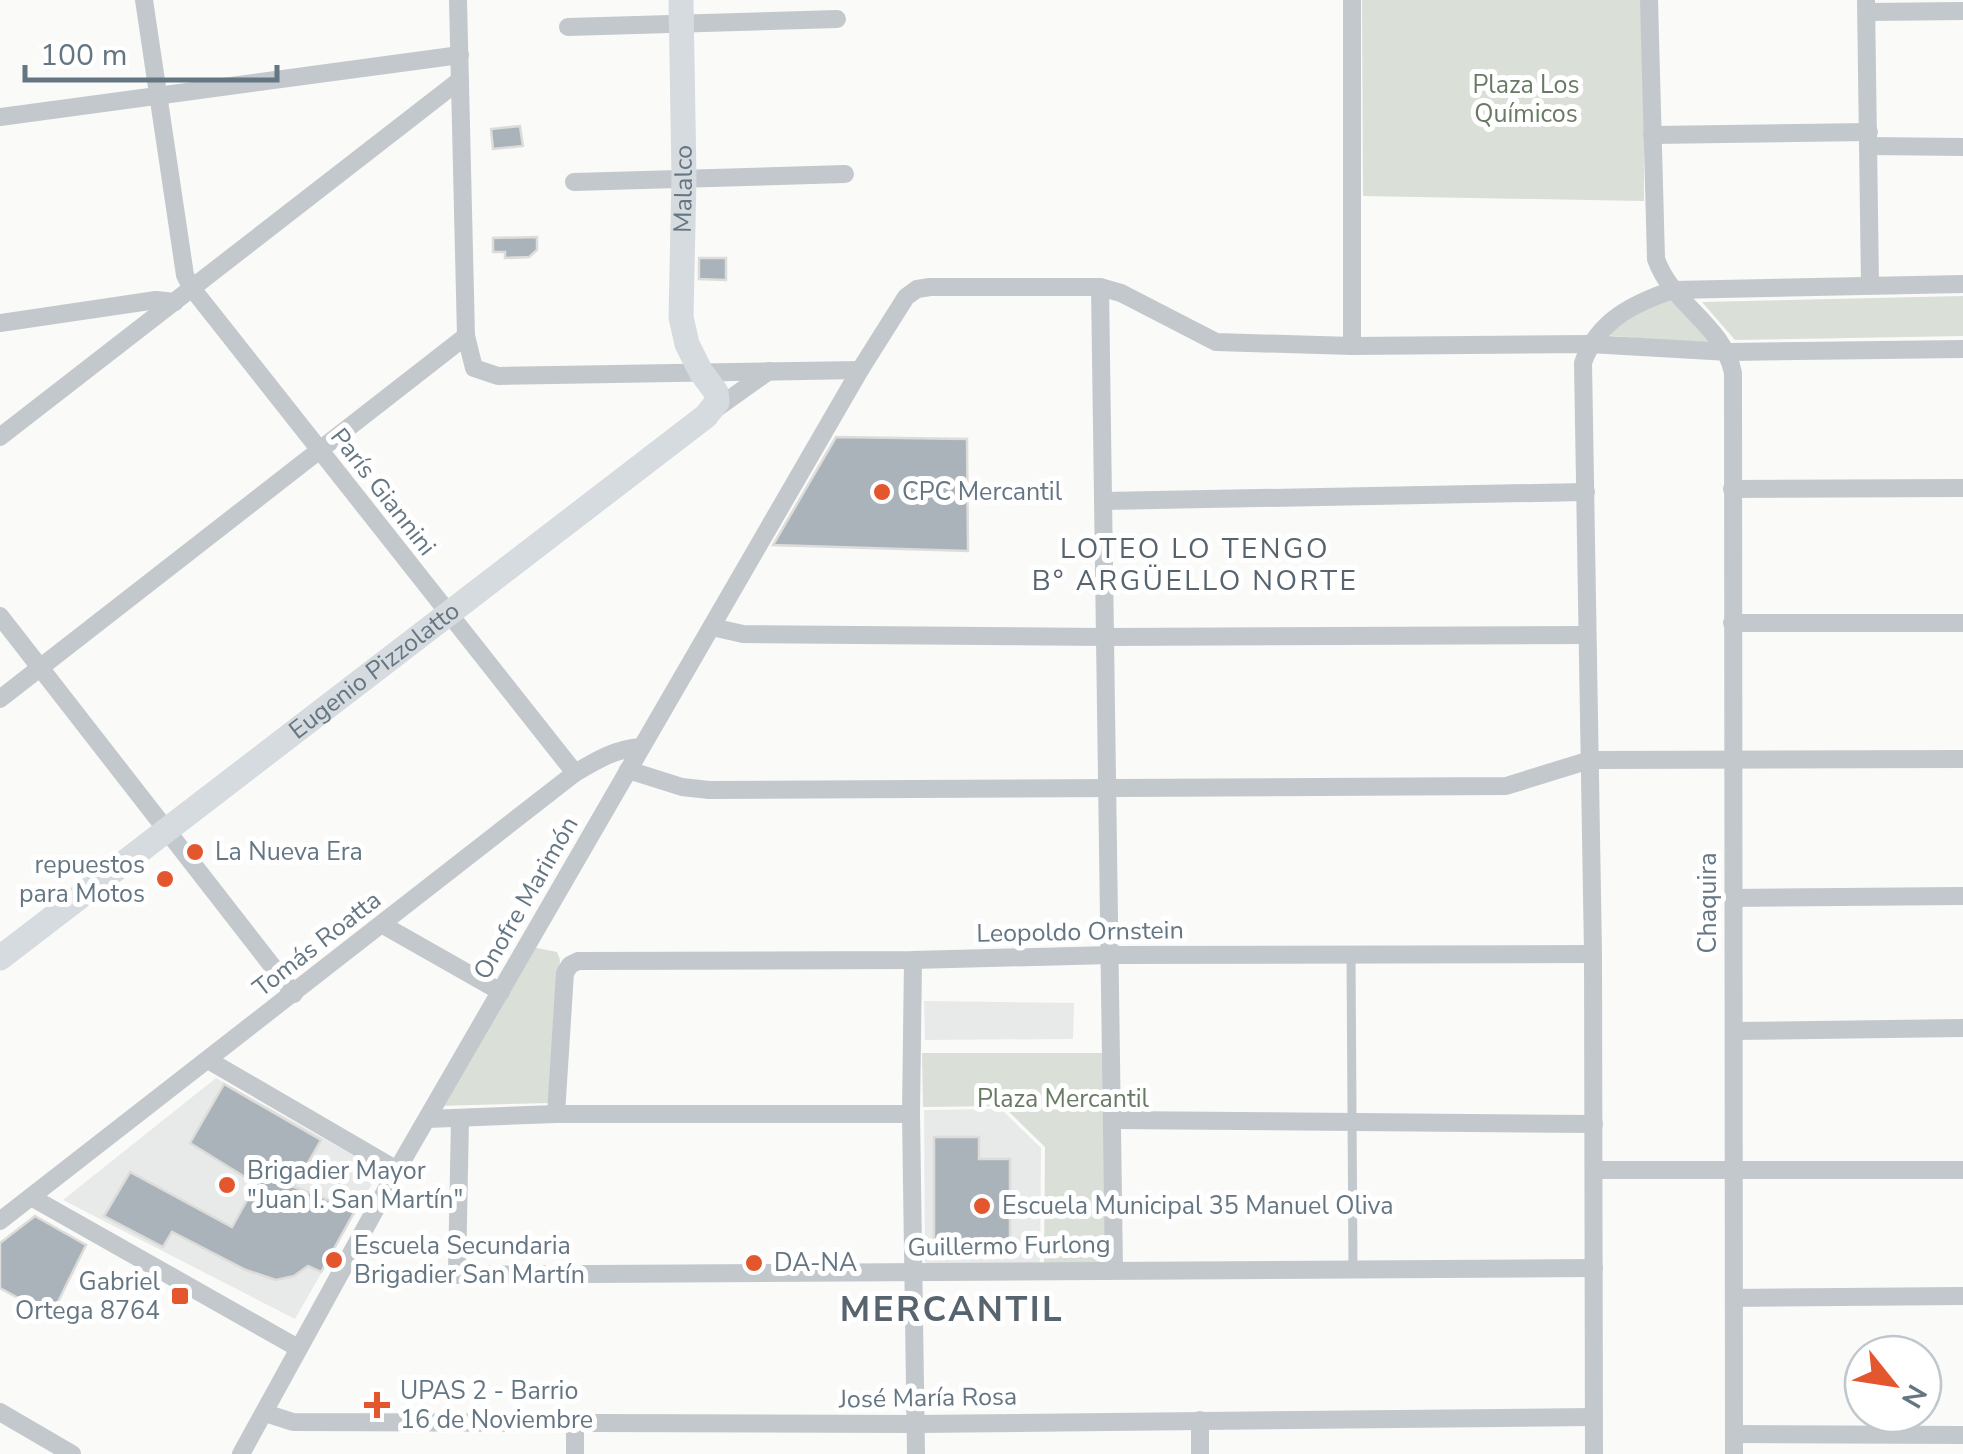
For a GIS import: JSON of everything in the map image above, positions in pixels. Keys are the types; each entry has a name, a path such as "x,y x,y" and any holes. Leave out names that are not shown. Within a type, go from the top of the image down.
{"main road":[{"name":"Malalco","path":"681,12 682,317 687,344 701,372"},
{"path":"701,372 716,392 717,402 706,416"},
{"name":"Eugenio Pizzolatto","path":"0,958 706,416"}],"street":[{"path":"144,0 185,275 192,287"},
{"path":"458,0 466,336 474,368 498,376 860,370"},
{"path":"1352,0 1352,346"},
{"path":"1649,0 1656,259 1674,290 1729,352"},
{"path":"1870,285 1866,6 1963,11"},
{"path":"568,27 681,12 837,20"},
{"path":"0,117 460,56"},
{"path":"0,437 460,80"},
{"path":"1652,134 1868,139 1963,146"},
{"path":"574,182 845,174"},
{"path":"1594,1454 1593,954 1583,363 1590,344 1620,314 1645,299 1674,290 1963,284"},
{"name":"Onofre Marimón","path":"241,1454 397,1170 906,297 930,286 1100,287"},
{"name":"París Giannini","path":"192,287 575,773"},
{"path":"1114,1270 1100,287 1121,293 1216,342 1352,346 1590,344 1729,352 1963,350"},
{"path":"0,323 156,300 175,302"},
{"path":"0,699 466,336"},
{"name":"Chaquira","path":"1729,352 1733,373 1734,1454"},
{"path":"706,416 769,371"},
{"path":"1732,489 1963,488"},
{"path":"1104,501 1586,492"},
{"path":"0,616 294,994"},
{"path":"1732,623 1963,623"},
{"path":"712,628 743,634 1106,637 1587,635"},
{"name":"Tomás Roatta","path":"3,1213 30,1197 294,994 575,773 624,748 641,747"},
{"path":"628,770 682,787 709,790 1506,786 1590,760 1963,759"},
{"path":"1733,898 1963,896"},
{"path":"383,925 501,992"},
{"name":"Leopoldo Ornstein","path":"556,1114 565,974 578,961 1593,954"},
{"path":"914,960 911,1114 916,1454"},
{"path":"1734,1031 1963,1028"},
{"path":"208,1060 397,1170"},
{"path":"427,1120 556,1114 911,1114"},
{"path":"457,1274 460,1118"},
{"path":"1113,1120 1594,1124"},
{"path":"1594,1170 1963,1170"},
{"path":"30,1197 298,1348"},
{"name":"Guillermo Furlong","path":"425,1275 1594,1268"},
{"path":"1734,1298 1963,1296"},
{"path":"0,1412 72,1454"},
{"name":"José María Rosa","path":"264,1413 293,1422 575,1424 1594,1416"},
{"path":"1200,1420 1200,1454"},
{"path":"575,1424 575,1454"},
{"path":"1734,1434 1963,1435"}],"lane":[{"path":"1351,955 1354,1269"}],"shaded area":[{"path":"924,1001 1074,1003 1073,1039 925,1040"},
{"name":"Brigadier Mayor \"Juan I. San Martín\"","path":"216,1078 380,1170 295,1319 63,1200"},
{"name":"Escuela Municipal 35 Manuel Oliva","path":"1001,1109 1041,1148 1040,1264 925,1265 924,1110"}],"green space":[{"name":"Plaza Los Químicos","path":"1362,0 1644,0 1644,201 1363,196"},
{"path":"1673,294 1717,345 1603,335 1623,318"},
{"path":"1963,296 1963,336 1735,340 1702,302"},
{"path":"527,946 557,952 560,960 549,1103 436,1106"},
{"name":"Plaza Mercantil","path":"922,1053 1108,1053 1110,1265 1044,1265 1045,1147 1003,1106 923,1107"}],"building":[{"path":"520,126 523,146 493,149 491,129"},
{"path":"537,237 537,250 529,257 505,258 505,252 493,252 493,238"},
{"path":"699,258 726,258 726,280 699,279"},
{"name":"CPC Mercantil","path":"836,437 967,439 968,551 773,545"},
{"path":"224,1084 321,1140 294,1187 331,1201 339,1184 362,1198 321,1272 308,1266 294,1276 276,1280 246,1270 172,1232 163,1247 104,1216 130,1172 232,1227 256,1184 190,1143"},
{"path":"934,1137 979,1137 979,1159 1010,1159 1010,1256 934,1257"},
{"path":"35,1216 86,1245 51,1316 0,1288 0,1243"}],"place":[{"name":"CPC Mercantil","path":"882,492"},
{"name":"La Nueva Era","path":"195,852"},
{"name":"repuestos para Motos","path":"165,879"},
{"name":"Brigadier Mayor \"Juan I. San Martín\"","path":"227,1185"},
{"name":"Escuela Municipal 35 Manuel Oliva","path":"982,1206"},
{"name":"Escuela Secundaria Brigadier San Martín","path":"334,1260"},
{"name":"DA-NA","path":"754,1263"},
{"name":"Gabriel Ortega 8764","path":"180,1296"},
{"name":"UPAS 2 - Barrio 16 de Noviembre","path":"377,1405"}],"district":[{"name":"LOTEO LO TENGO B° ARGÜELLO NORTE","path":"1195,565"},
{"name":"MERCANTIL","path":"952,1309"}]}
